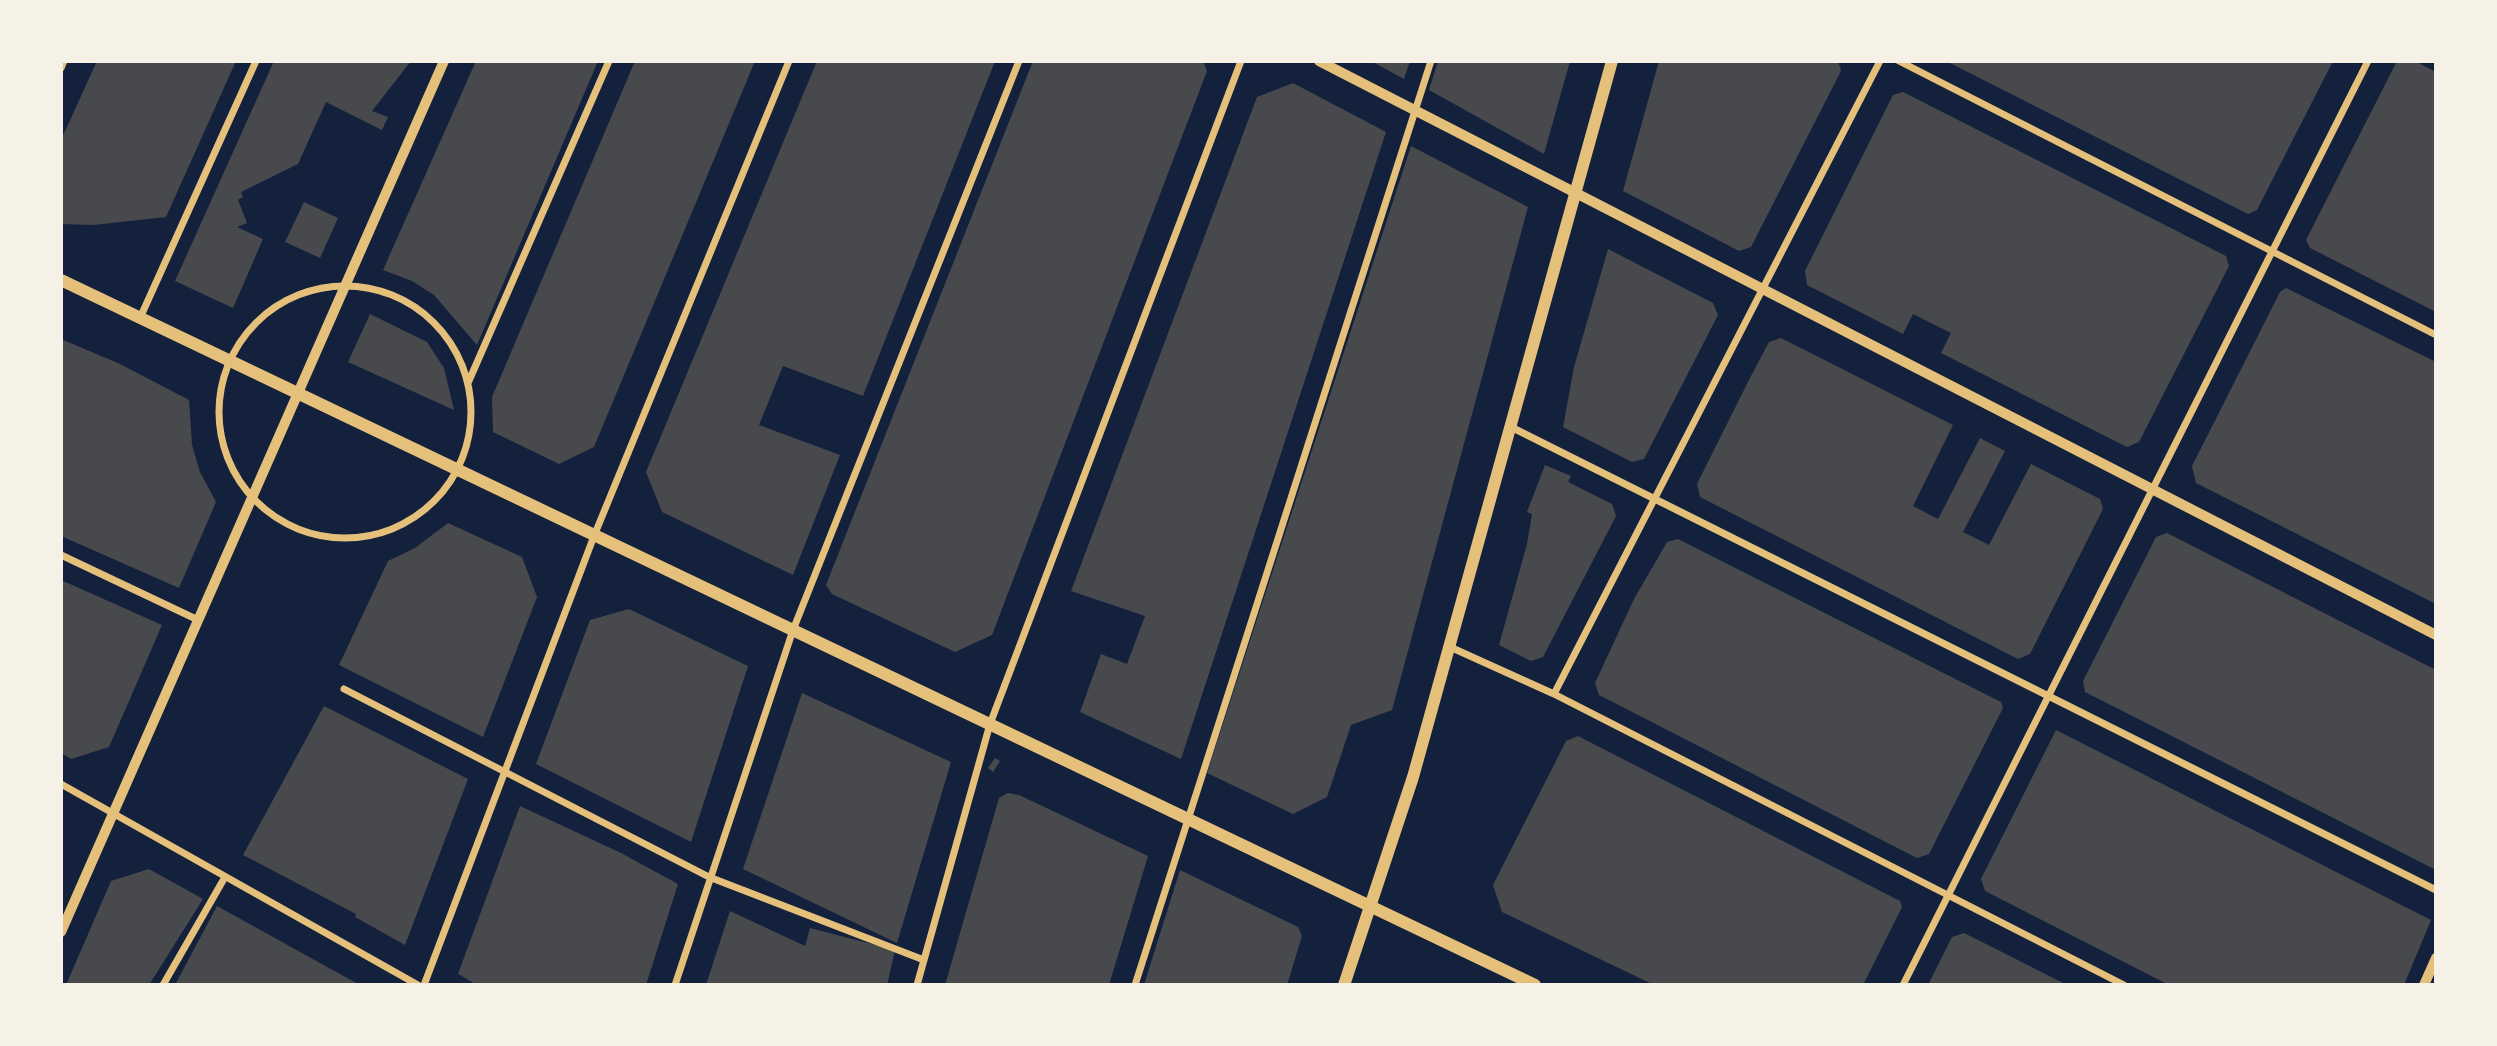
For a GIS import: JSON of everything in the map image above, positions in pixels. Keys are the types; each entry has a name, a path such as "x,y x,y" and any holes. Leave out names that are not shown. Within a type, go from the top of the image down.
{"main road":[{"path":"1343,985 1413,777 1612,61"},
{"path":"61,280 1535,985"},
{"path":"2424,985 2436,958"}],"street":[{"path":"61,68 64,61"},
{"path":"140,318 256,61"},
{"path":"61,932 444,61"},
{"path":"468,384 609,61"},
{"path":"424,985 594,536 789,61"},
{"path":"675,985 793,630 1019,61"},
{"path":"917,985 990,724 1241,61"},
{"path":"1319,61 2436,635"},
{"path":"1135,985 1431,61"},
{"path":"1554,694 1880,61"},
{"path":"1899,61 2436,335"},
{"path":"1903,985 2368,61"},
{"path":"346,285 374,289 401,298 424,313 444,334 459,357 468,384 470,423 467,443 457,470 446,488 424,511 397,528 366,537 335,539 304,533 275,519 251,498 233,473 222,444 218,412 222,381 229,361 236,346 258,321 277,305 299,294 346,285"},
{"path":"1511,427 2436,890"},
{"path":"61,555 196,620"},
{"path":"1450,647 1554,694 2124,985"},
{"path":"344,689 709,877 924,960"},
{"path":"61,784 418,985"},
{"path":"163,985 225,877"}],"building":[{"path":"97,61 236,61 166,217 93,225 61,224 61,140"},
{"path":"274,61 411,61 372,111 388,117 382,130 326,102 298,164 241,192 243,197 238,200 247,223 237,227 263,239 233,308 175,281"},
{"path":"476,61 598,61 477,345 434,295 412,281 383,270"},
{"path":"635,61 755,61 594,447 559,464 493,432 492,397"},
{"path":"817,61 995,61 863,396 783,366 759,425 840,455 793,575 662,512 646,472"},
{"path":"1033,61 1203,61 1207,71 992,635 955,652 832,594 826,585"},
{"path":"1371,61 1410,61 1404,79"},
{"path":"1438,61 1570,61 1544,154 1429,90"},
{"path":"1659,61 1838,61 1841,71 1751,247 1739,251 1623,191"},
{"path":"1946,61 2333,61 2257,210 2248,214"},
{"path":"2415,61 2436,72 2436,312 2310,248 2306,240 2396,63"},
{"path":"1293,83 1386,132 1181,759 1080,712 1101,654 1127,664 1145,616 1071,591 1257,97"},
{"path":"1903,92 2226,256 2229,266 2139,442 2127,447 1941,353 1951,333 1913,314 1903,334 1807,285 1805,271 1893,95"},
{"path":"1411,146 1528,207 1392,710 1351,725 1327,797 1293,814 1207,773"},
{"path":"304,202 338,218 320,258 285,242"},
{"path":"1608,249 1713,303 1718,315 1644,459 1632,462 1563,427 1574,367"},
{"path":"2286,288 2436,362 2436,604 2196,483 2192,466 2280,292"},
{"path":"370,314 427,342 444,368 454,410 348,362"},
{"path":"1781,338 1953,425 1913,506 1938,519 1980,438 2005,451 1963,532 1989,545 2031,464 2100,499 2103,509 2030,654 2018,659 1700,497 1697,484 1751,376 1769,342"},
{"path":"61,339 120,364 189,400 192,445 200,472 216,502 179,588 61,536"},
{"path":"1545,465 1571,476 1568,482 1612,504 1616,516 1543,657 1531,661 1499,645 1527,544 1532,514 1527,512"},
{"path":"448,523 522,557 537,597 483,737 339,665 388,561 415,548"},
{"path":"2167,533 2436,670 2436,870 2085,692 2083,681 2156,537"},
{"path":"1678,539 2001,702 2003,708 1929,854 1917,858 1599,695 1595,683 1634,599 1667,542"},
{"path":"61,580 162,625 109,747 71,759 61,753"},
{"path":"629,609 748,666 691,842 536,764 590,620"},
{"path":"802,693 951,762 897,943 743,869"},
{"path":"324,706 468,779 405,945 355,917 356,914 243,855"},
{"path":"2056,730 2431,920 2404,985 2169,985 1985,891 1981,879"},
{"path":"1578,736 1900,901 1902,907 1863,985 1654,985 1502,912 1493,885 1566,741"},
{"path":"995,758 1000,761 993,772 988,768"},
{"path":"1008,793 1019,795 1148,856 1109,985 945,985 999,798"},
{"path":"520,806 621,853 678,884 646,985 477,985 458,974"},
{"path":"149,869 203,899 149,985 66,985 111,881"},
{"path":"1180,870 1298,927 1302,936 1287,985 1144,985"},
{"path":"217,906 311,958 360,985 175,985"},
{"path":"730,911 805,946 810,928 895,950 887,985 706,985"},
{"path":"1964,933 2067,985 1928,985 1952,937"}]}
